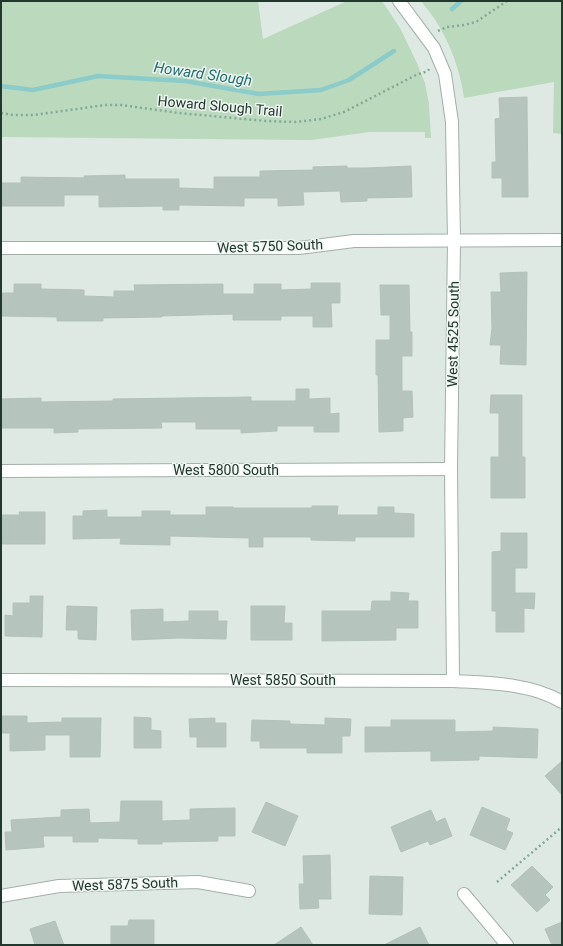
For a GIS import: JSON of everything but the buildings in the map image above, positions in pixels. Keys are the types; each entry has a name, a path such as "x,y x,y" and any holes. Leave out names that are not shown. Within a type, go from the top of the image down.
{"street":[{"name":"West 4525 South","path":"399,1 434,48 445,74 452,122 454,240 451,469 454,681"},
{"name":"West 5750 South","path":"1,248 299,248 354,241 562,240"},
{"name":"West 5800 South","path":"1,472 451,469"},
{"name":"West 5850 South","path":"1,680 454,681 516,685 555,697 562,702"},
{"name":"West 5875 South","path":"1,896 59,886 198,882 248,891"},
{"path":"464,894 507,945"}],"path":[{"path":"438,32 447,27 476,22 507,1"},
{"name":"Howard Slough Trail","path":"1,113 13,115 34,115 105,105 121,105 179,113 266,121 295,122 321,118 344,112 428,71"},
{"path":"497,882 562,827"}],"green space":[{"path":"1,1 258,1 263,39 347,1 382,1 400,28 425,83 429,104 431,138 425,138 425,132 370,132 311,140 1,137"},
{"path":"421,1 562,1 562,134 553,133 554,82 464,98 460,77 449,46 440,27"}],"waterway":[{"name":"Howard Slough","path":"452,9 461,1"},
{"name":"Howard Slough","path":"1,86 33,90 98,76 185,81 259,94 321,90 349,80 394,51"}]}
